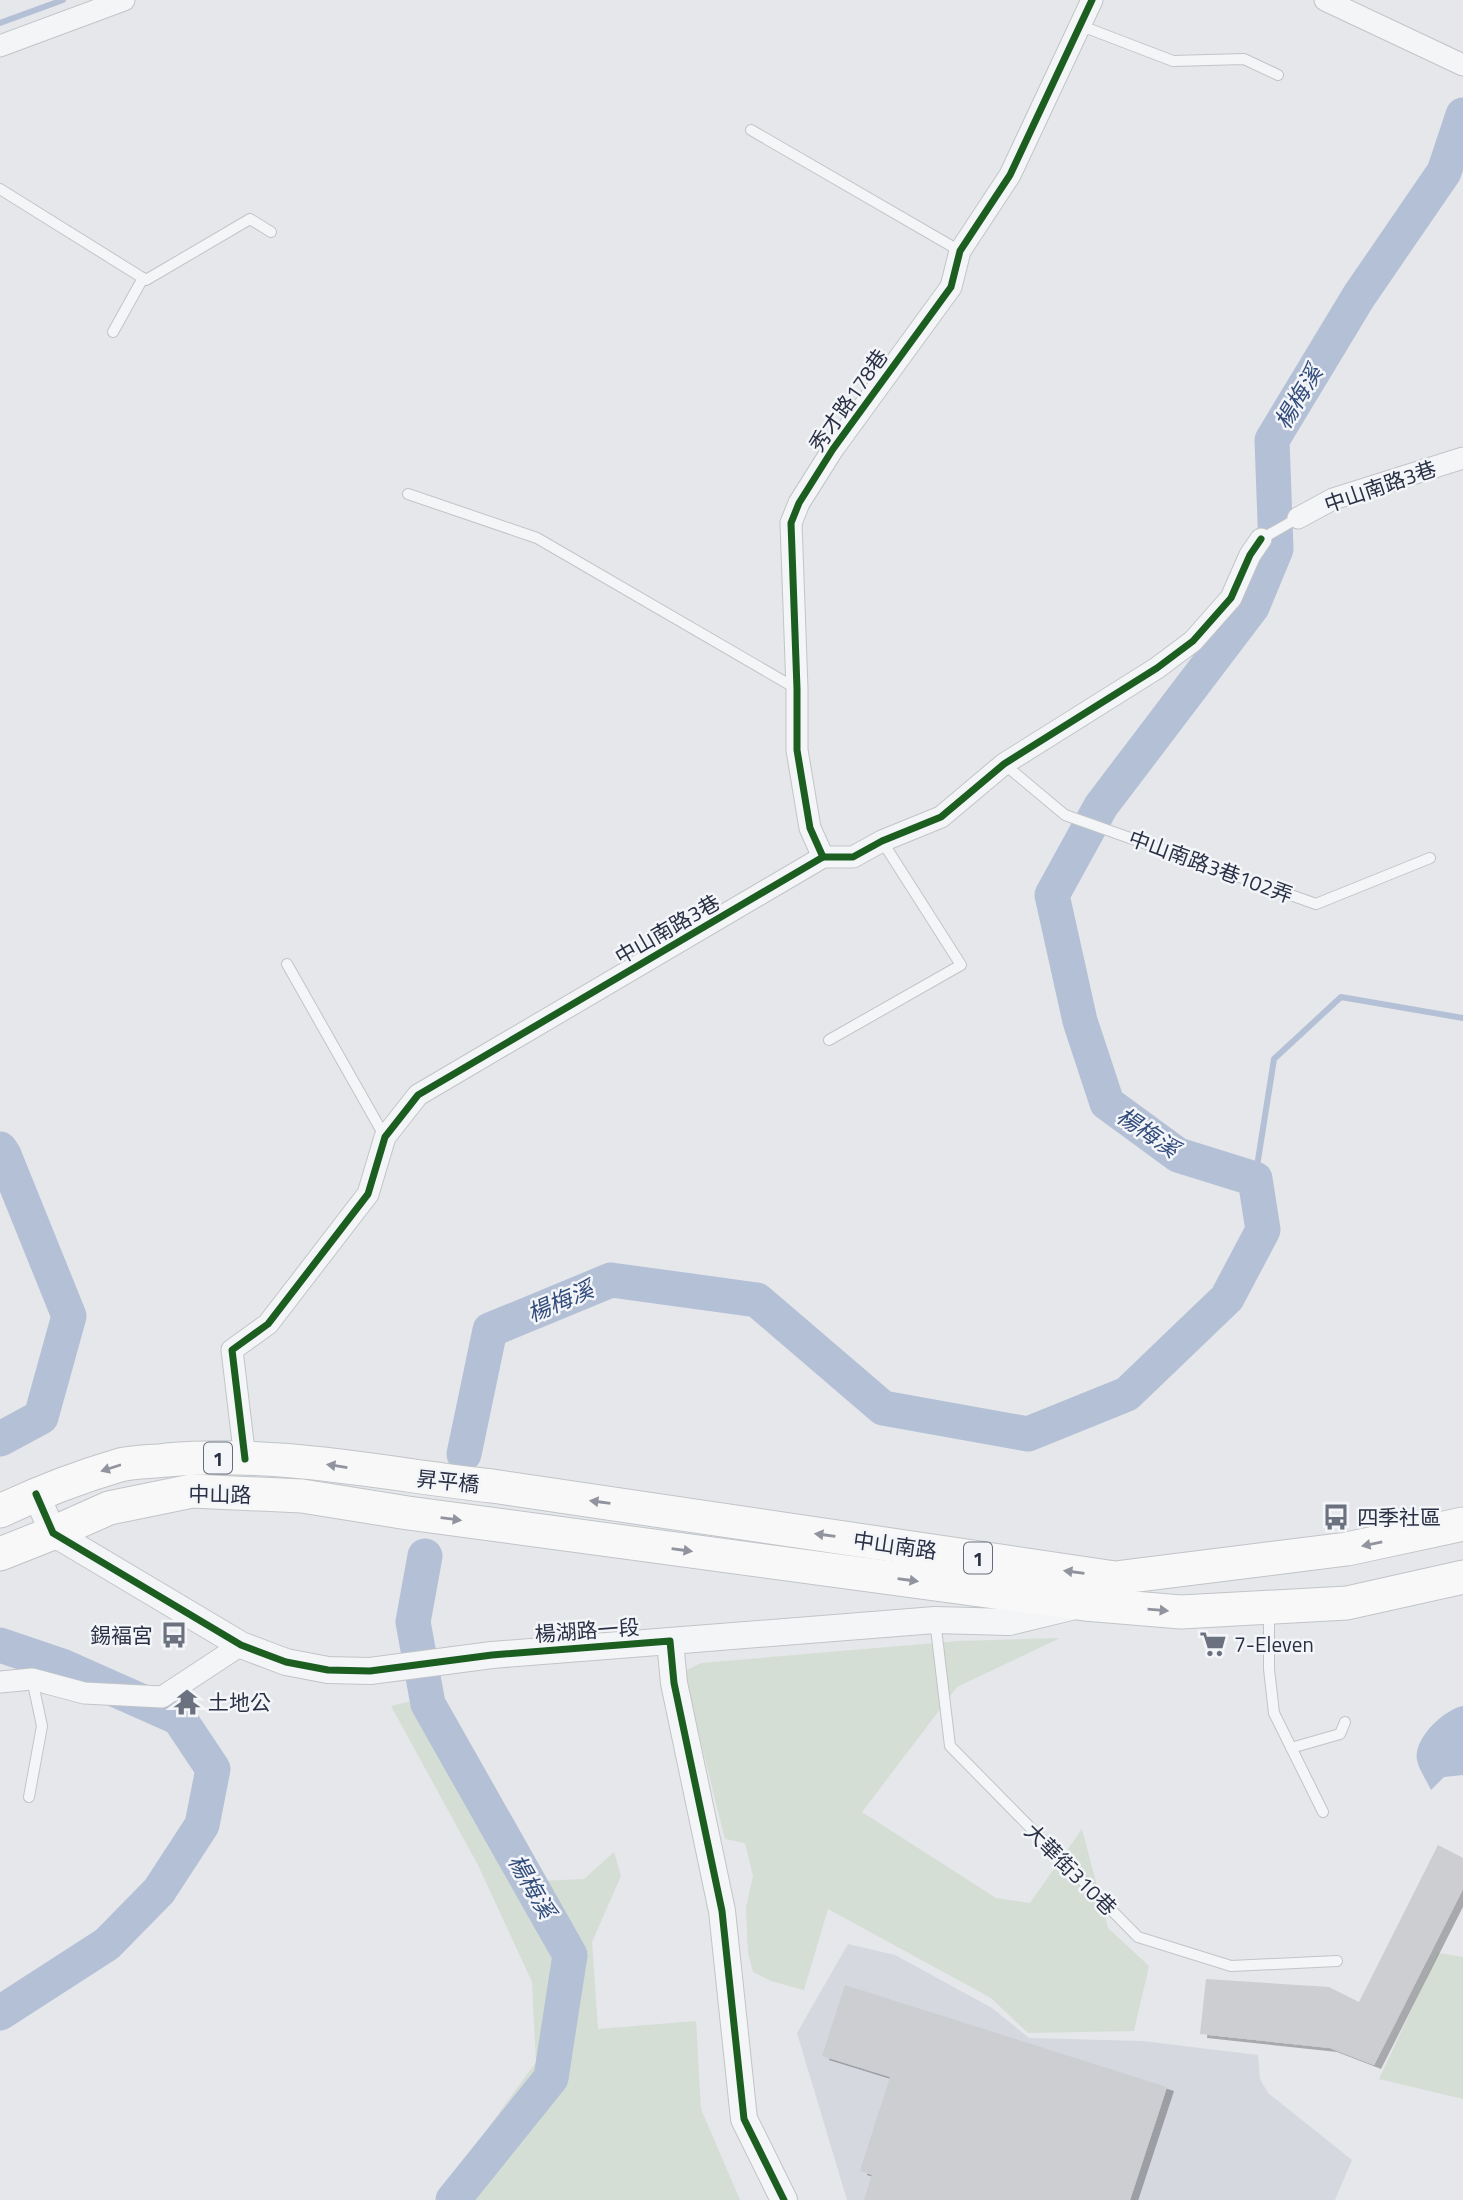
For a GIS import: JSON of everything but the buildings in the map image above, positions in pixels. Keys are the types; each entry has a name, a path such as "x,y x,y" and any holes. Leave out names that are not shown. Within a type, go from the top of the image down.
{"main road":[{"name":"中山路","path":"0,1511 36,1494 122,1465 206,1457 319,1464 405,1476"},
{"name":"昇平橋","path":"405,1476 492,1486"},
{"name":"中山南路","path":"492,1486 1115,1578 1348,1549 1463,1524"},
{"name":"中山路","path":"0,1554 109,1508 192,1491 302,1496 408,1513"},
{"name":"昇平橋","path":"408,1513 493,1524"},
{"name":"中山南路","path":"493,1524 1085,1604 1181,1612 1346,1603 1463,1577"}],"street":[{"path":"0,47 124,0"},
{"name":"秀才路178巷","path":"823,858 810,828 797,750 790,523 799,503 833,449 951,287 960,251 1010,175 1092,0"},
{"path":"1325,0 1463,65"},
{"name":"中山南路3巷","path":"1298,518 1333,499 1463,458"},
{"name":"中山南路3巷","path":"246,1459 232,1350 268,1324 368,1194 385,1137 418,1095 823,858 853,857 882,841 941,817 1004,764 1157,668 1193,641 1231,598 1250,555 1261,539"},
{"path":"36,1494 53,1533"},
{"name":"楊湖路一段","path":"53,1533 241,1645 286,1662 328,1670 370,1671 492,1655 935,1619 1009,1622 1085,1604 1115,1578"},
{"name":"楊湖路一段","path":"670,1641 674,1683 722,1912 744,2119 784,2200"},
{"path":"0,1682 32,1679 84,1693 162,1697 241,1645"}],"lane":[{"path":"1079,25 1173,61 1244,59 1278,75"},
{"path":"751,130 960,251"},
{"path":"0,189 146,280 250,219 271,232"},
{"path":"113,332 143,278"},
{"path":"408,494 537,538 797,689"},
{"path":"1261,539 1298,518"},
{"name":"中山南路3巷102弄","path":"1004,764 1065,815 1316,904 1430,858"},
{"path":"829,1040 961,965 882,841"},
{"path":"287,964 385,1137"},
{"path":"1269,1607 1269,1669 1274,1713 1323,1812"},
{"name":"大華街310巷","path":"935,1619 950,1746 1138,1937 1231,1966 1338,1961"},
{"path":"29,1797 42,1726 32,1679"},
{"path":"1291,1748 1340,1734 1345,1722"}],"shaded area":[{"path":"1060,1638 957,1687 862,1812 996,1898 1030,1903 1082,1829 1108,1928 1149,1966 1134,2031 1028,2033 991,1998 828,1909 804,1990 771,1981 753,1972 748,1953 746,1908 753,1876 745,1843 725,1839 686,1683 687,1670 701,1663 959,1641"},
{"path":"412,1701 515,1882 584,1879 614,1852 621,1876 592,1942 598,2029 696,2021 701,2109 740,2200 473,2200 470,2153 536,2062 532,1982 478,1865 391,1706"},
{"path":"848,1944 895,1955 992,2008 1029,2038 1142,2041 1258,2055 1260,2079 1268,2093 1352,2160 1335,2200 847,2200 797,2033"},
{"path":"1438,1953 1463,1957 1463,2099 1379,2079"}],"water":[{"path":"1463,1706 1463,1775 1444,1777 1431,1790 1417,1760 1420,1743 1439,1719"}],"waterway":[{"path":"0,23 63,0"},
{"name":"楊梅溪","path":"464,1454 490,1330 611,1280 757,1300 883,1408 1028,1434 1127,1394 1227,1298 1263,1230 1255,1179 1178,1155 1107,1103 1080,1021 1052,895 1101,806 1252,607 1276,549 1272,440 1359,296 1444,172 1463,115"},
{"path":"1255,1179 1274,1059 1341,997 1463,1018"},
{"path":"0,1149 69,1316 41,1417 0,1439"},
{"name":"楊梅溪","path":"425,1556 413,1622 428,1704 570,1955 551,2078 453,2200"},
{"path":"0,1645 62,1666 179,1718 213,1769 202,1825 159,1891 107,1944 0,2013"}],"cycle path":[{"path":"823,857 810,828 797,750 791,523 799,503 833,449 951,287 960,251 1010,175 1092,0"},
{"path":"245,1459 232,1350 268,1324 368,1194 385,1137 418,1095 823,857 853,857 882,841 941,817 1004,764 1157,668 1193,641 1231,598 1250,555 1261,539"},
{"path":"36,1494 53,1533 241,1645 286,1662 328,1670 370,1671 492,1655 670,1641 674,1683 722,1911 744,2119 784,2200"}],"place":[{"name":"四季社區","path":"1336,1517"},
{"name":"錫褔宮","path":"174,1635"},
{"name":"7-Eleven","path":"1213,1644"},
{"name":"土地公","path":"187,1702"}]}
